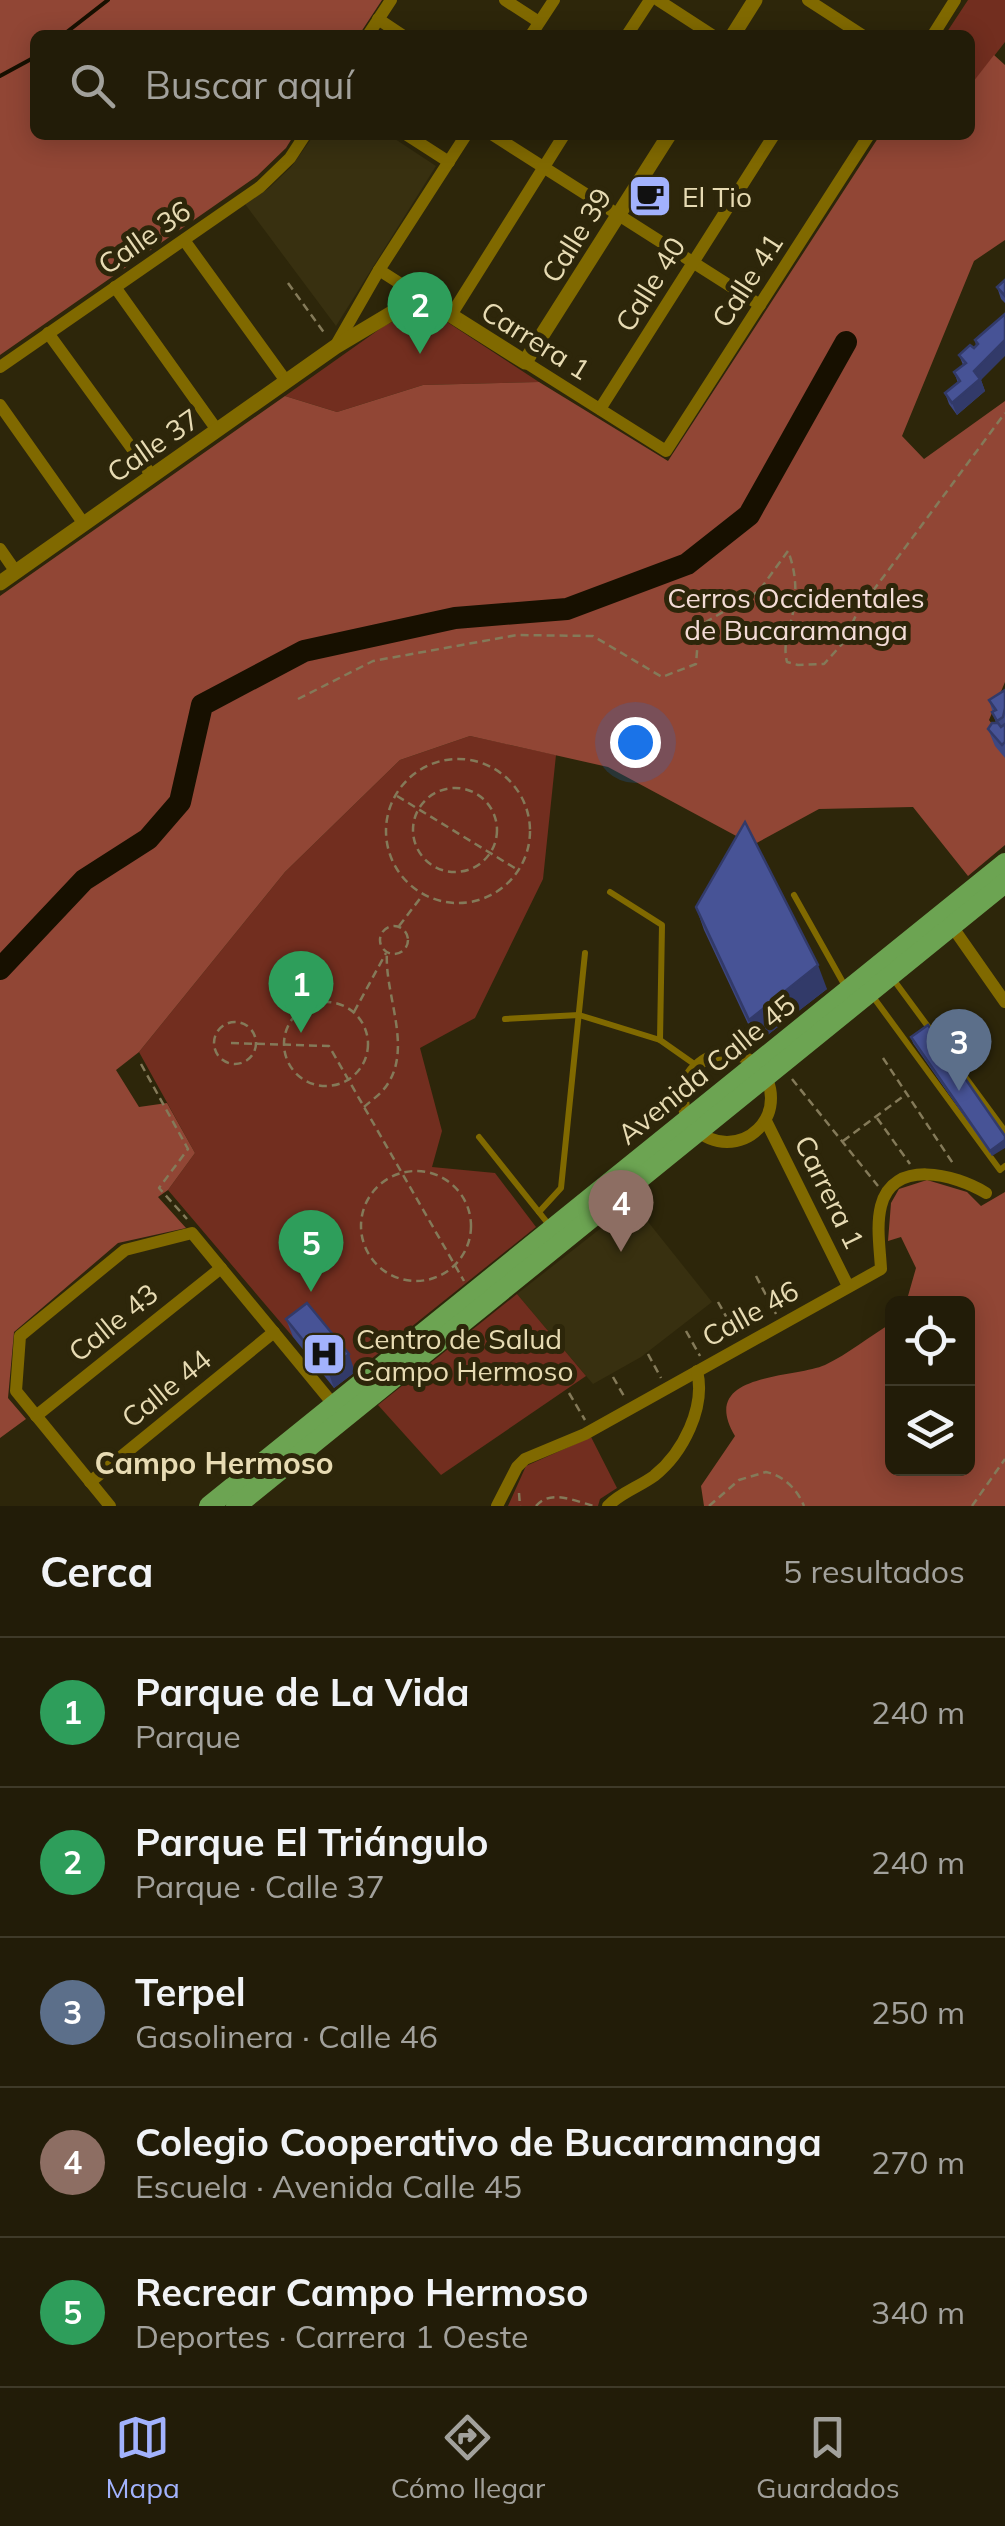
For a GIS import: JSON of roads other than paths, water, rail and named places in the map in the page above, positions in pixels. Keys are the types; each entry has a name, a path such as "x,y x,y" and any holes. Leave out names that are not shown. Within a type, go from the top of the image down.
{"main road":[{"name":"Avenida Calle 45","path":"208,1506 339,1412 693,1126 870,993 1005,862"},
{"name":"Avenida Calle 45","path":"768,1069 819,1007 1005,883"},
{"name":"Avenida Calle 45","path":"236,1506 546,1220 693,1126"}],"street":[{"path":"371,30 390,0"},
{"path":"506,0 539,22"},
{"path":"534,30 554,0"},
{"path":"631,30 650,0"},
{"path":"658,0 704,30"},
{"path":"735,30 755,0"},
{"path":"808,0 854,30"},
{"path":"936,30 956,0"},
{"path":"378,19 394,30"},
{"name":"Calle 36","path":"0,367 260,187 290,158 301,140"},
{"path":"415,140 449,162"},
{"name":"Calle 37","path":"335,347 379,270 463,140"},
{"path":"501,140 760,304"},
{"path":"446,312 561,140"},
{"name":"Calle 39","path":"525,362 666,140"},
{"name":"Calle 40","path":"600,410 771,140"},
{"name":"Calle 41","path":"666,452 865,140"},
{"path":"184,240 286,382"},
{"name":"Carrera 1","path":"379,270 666,452"},
{"path":"115,287 217,430"},
{"name":"Calle 37","path":"0,583 335,347 398,310 446,312"},
{"path":"48,334 152,476"},
{"path":"0,405 84,524"},
{"path":"0,549 16,572"},
{"path":"947,920 1005,1002"},
{"path":"727,1054 768,1069 772,1098 766,1121 759,1130 740,1141 717,1141 693,1126 683,1098 684,1086 706,1059 727,1054"},
{"name":"Carrera 1","path":"766,1121 848,1286"},
{"name":"Calle 46","path":"498,1506 525,1459 590,1430 880,1269 879,1215 885,1195 895,1182 917,1174 966,1183 986,1193"},
{"path":"110,1506 16,1391 20,1336 125,1250 192,1234 339,1412"},
{"name":"Calle 43","path":"36,1416 220,1268"},
{"name":"Calle 44","path":"90,1482 274,1332"},
{"path":"608,1506 656,1474 672,1456 697,1410 702,1368"}],"lane":[{"path":"610,892 662,925 660,1040"},
{"path":"794,896 848,990"},
{"path":"479,1136 546,1220 561,1188 585,953"},
{"path":"891,976 1005,1131"},
{"path":"870,993 1000,1170 1005,1166"},
{"path":"505,1019 579,1014 660,1040 697,1066"}],"waterway":[{"path":"69,30 108,0"},
{"path":"0,76 30,60"},
{"path":"0,969 84,880 148,839 180,802 202,705 304,651 455,618 567,609 687,564 749,515 846,342"}],"place":[{"name":"El Tio","path":"650,196"},
{"name":"Parque El Triángulo","path":"420,354"},
{"name":"Parque de La Vida","path":"301,1033"},
{"name":"Terpel","path":"959,1091"},
{"name":"Colegio Cooperativo de Bucaramanga","path":"621,1252"},
{"name":"Recrear Campo Hermoso","path":"311,1292"},
{"name":"Centro de Salud Campo Hermoso","path":"324,1354"}],"district":[{"name":"Campo Hermoso","path":"214,1463"}],"park label":[{"name":"Cerros Occidentales de Bucaramanga","path":"796,613"}]}
